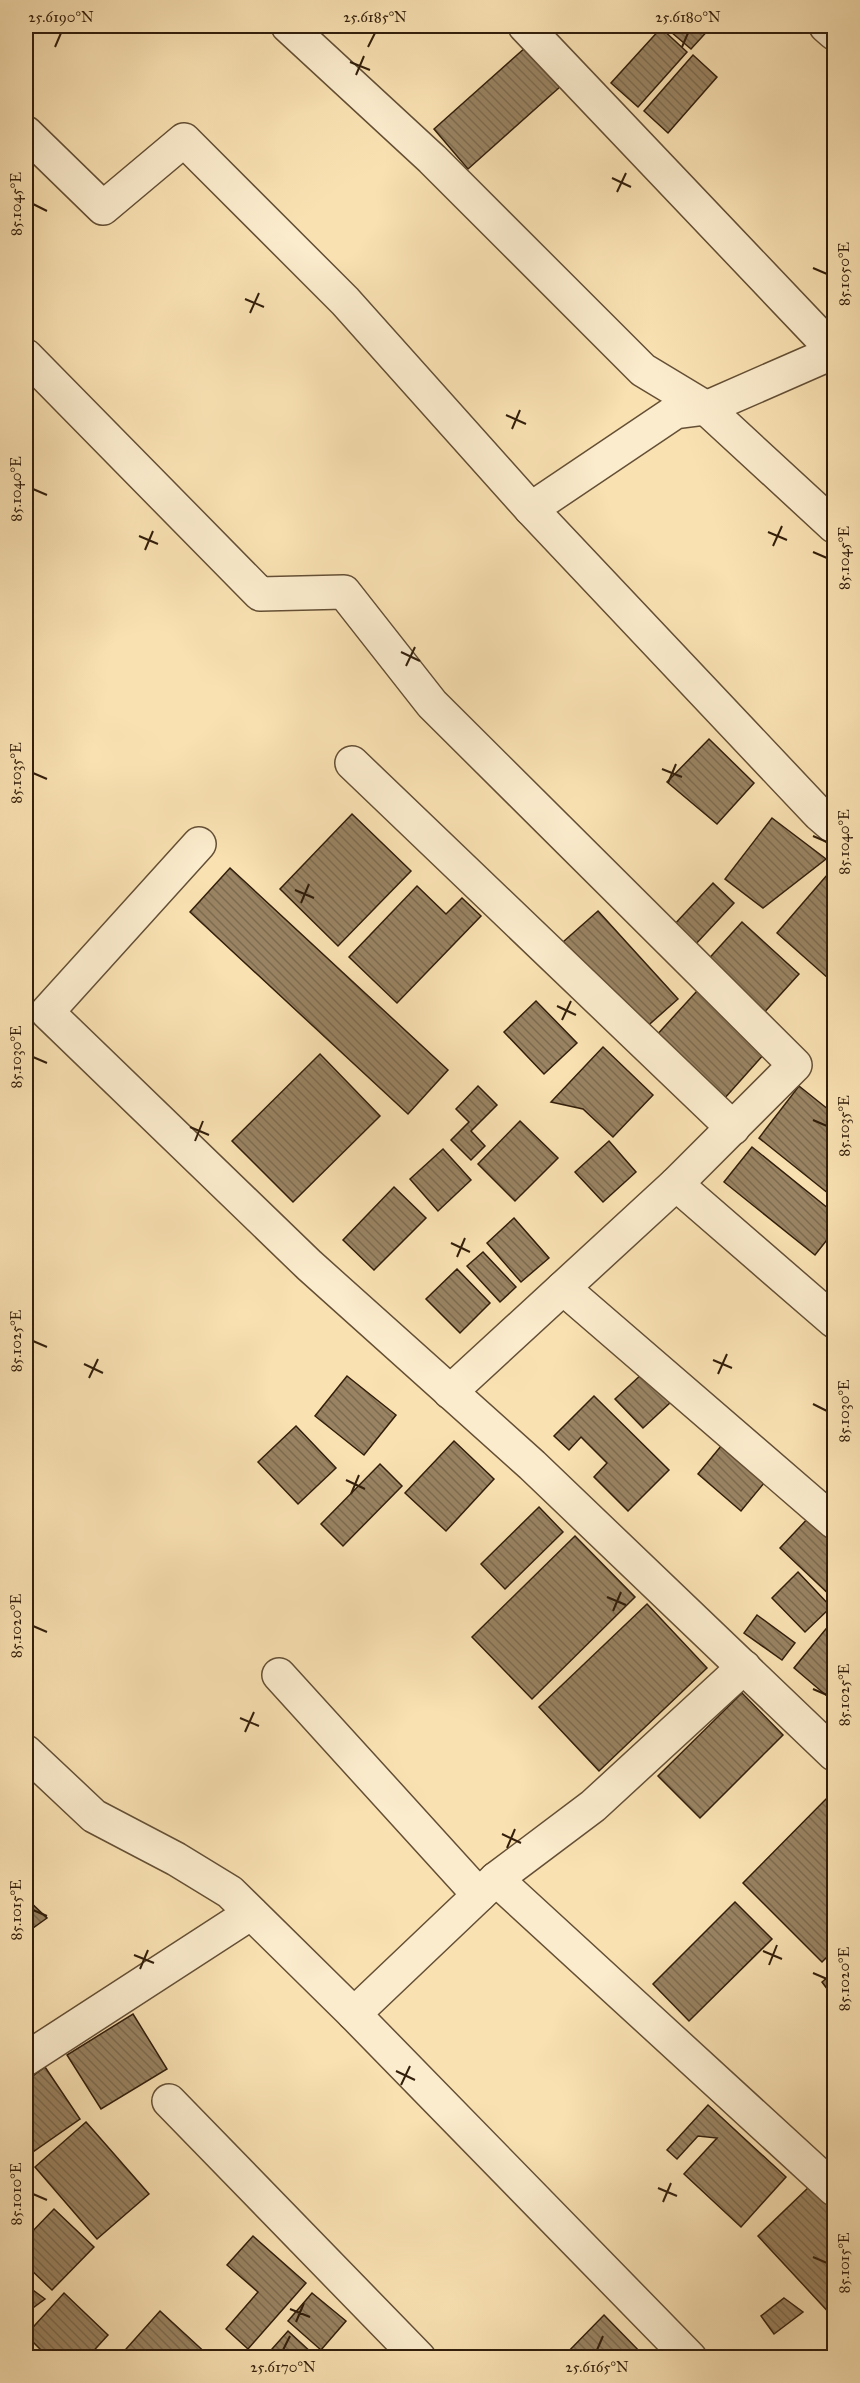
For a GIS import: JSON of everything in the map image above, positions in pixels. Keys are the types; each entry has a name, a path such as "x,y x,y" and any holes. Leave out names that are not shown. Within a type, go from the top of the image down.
{"street":[{"path":"288,26 432,159 643,370 706,408 834,526"},
{"path":"525,26 834,352 706,408 675,412 531,508"},
{"path":"826,26 834,33"},
{"path":"26,133 103,208 184,140 345,301 531,508 819,814 834,827"},
{"path":"26,356 260,594 344,592 432,704 795,1065 676,1184 450,1392"},
{"path":"352,763 733,1128"},
{"path":"199,844 47,1012 309,1265 532,1465 834,1754"},
{"path":"676,1184 834,1322"},
{"path":"563,1288 834,1522"},
{"path":"354,2014 488,1887 592,1806 744,1667"},
{"path":"279,1675 488,1887 834,2189"},
{"path":"26,1752 94,1816 176,1859 230,1892 354,2014 690,2358"},
{"path":"26,2059 251,1913"},
{"path":"169,2101 419,2358"}],"building":[{"path":"664,26 712,26 691,49"},
{"path":"661,28 687,52 638,107 611,83"},
{"path":"526,47 561,86 468,169 434,129"},
{"path":"693,55 717,77 668,133 644,111"},
{"path":"709,739 754,783 717,824 667,782"},
{"path":"352,814 411,871 338,946 280,889"},
{"path":"772,818 826,859 763,908 725,879"},
{"path":"834,867 834,972 829,979 777,933"},
{"path":"230,868 448,1070 408,1114 190,912"},
{"path":"713,883 734,903 694,946 673,926"},
{"path":"417,886 446,914 462,898 481,916 397,1003 349,957"},
{"path":"598,911 678,999 643,1030 563,942"},
{"path":"742,922 799,974 761,1016 704,964"},
{"path":"697,991 765,1053 724,1099 655,1037"},
{"path":"536,1001 577,1043 544,1074 504,1032"},
{"path":"603,1047 653,1095 613,1137 583,1109 551,1102"},
{"path":"320,1054 380,1116 293,1202 232,1141"},
{"path":"478,1086 497,1105 471,1131 485,1146 471,1160 451,1140 469,1122 456,1109"},
{"path":"799,1086 834,1114 834,1198 759,1138"},
{"path":"520,1121 558,1158 515,1201 478,1164"},
{"path":"609,1141 636,1172 603,1202 575,1172"},
{"path":"752,1147 834,1213 834,1231 815,1255 724,1182"},
{"path":"443,1149 471,1180 438,1211 410,1179"},
{"path":"394,1187 426,1218 374,1270 343,1240"},
{"path":"514,1218 549,1258 521,1282 487,1243"},
{"path":"483,1252 516,1287 500,1302 467,1266"},
{"path":"457,1269 490,1303 460,1333 426,1299"},
{"path":"643,1373 671,1402 643,1428 615,1399"},
{"path":"347,1376 396,1415 364,1455 315,1416"},
{"path":"594,1396 669,1470 628,1511 594,1477 607,1463 581,1437 569,1450 554,1436"},
{"path":"296,1426 336,1468 298,1504 258,1462"},
{"path":"726,1440 769,1477 741,1511 698,1474"},
{"path":"454,1441 494,1479 446,1531 405,1493"},
{"path":"380,1464 402,1486 343,1546 321,1524"},
{"path":"539,1507 563,1532 505,1589 481,1564"},
{"path":"812,1514 834,1535 834,1599 780,1548"},
{"path":"575,1536 635,1597 532,1699 472,1637"},
{"path":"798,1572 831,1607 805,1632 772,1598"},
{"path":"647,1604 707,1668 599,1771 539,1707"},
{"path":"757,1615 795,1643 782,1660 744,1633"},
{"path":"834,1619 834,1702 794,1668"},
{"path":"742,1693 783,1735 700,1818 658,1776"},
{"path":"826,1799 834,1808 834,1950 822,1962 743,1883"},
{"path":"26,1898 47,1918 26,1933"},
{"path":"735,1902 772,1939 689,2021 653,1984"},
{"path":"834,1972 834,1998 822,1982"},
{"path":"133,2014 167,2069 101,2109 67,2055"},
{"path":"45,2067 80,2119 27,2156 26,2081"},
{"path":"708,2105 786,2177 741,2227 684,2174 717,2138 698,2136 677,2159 667,2150"},
{"path":"86,2122 149,2194 97,2239 35,2167"},
{"path":"811,2185 834,2210 834,2318 758,2236"},
{"path":"54,2209 94,2247 52,2290 26,2265 26,2238"},
{"path":"253,2236 306,2283 248,2349 226,2329 258,2292 227,2265"},
{"path":"26,2285 45,2299 26,2313"},
{"path":"64,2293 108,2335 87,2358 49,2358 26,2335"},
{"path":"312,2293 346,2321 321,2350 288,2321"},
{"path":"784,2298 803,2312 774,2334 761,2316"},
{"path":"160,2311 211,2358 118,2358"},
{"path":"604,2315 646,2358 562,2358"},
{"path":"288,2331 313,2354 309,2358 264,2358"}]}
